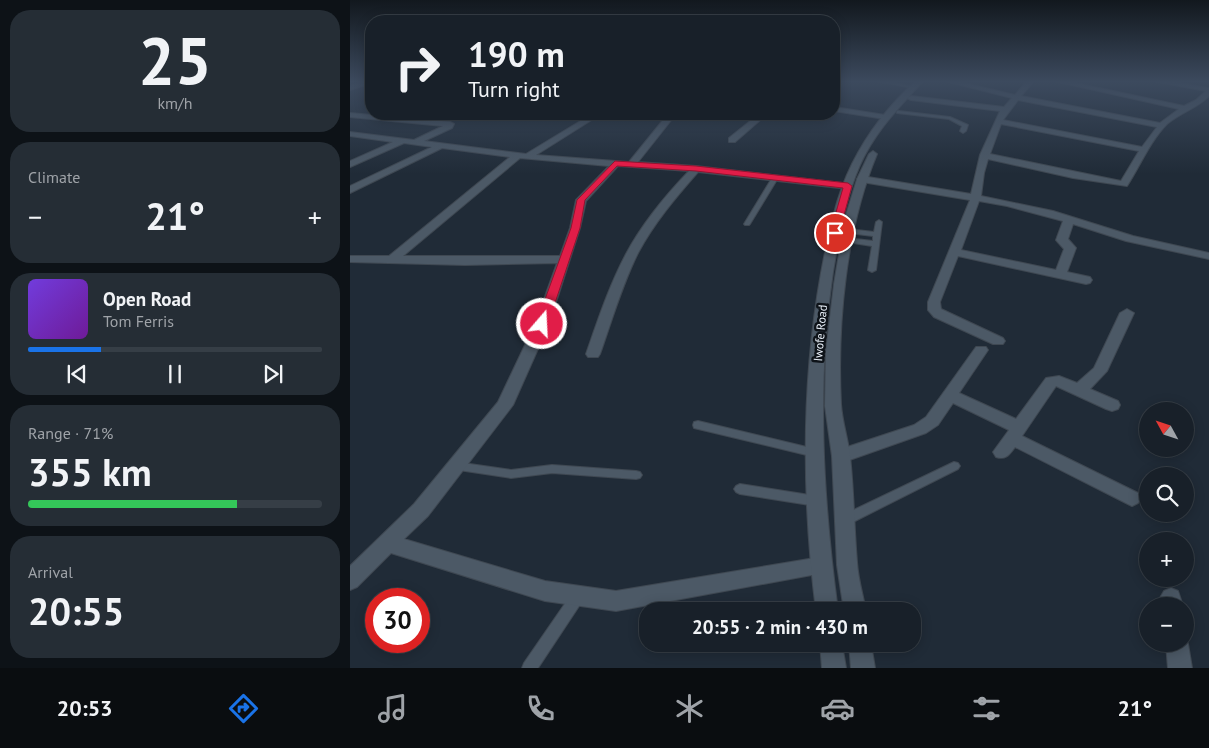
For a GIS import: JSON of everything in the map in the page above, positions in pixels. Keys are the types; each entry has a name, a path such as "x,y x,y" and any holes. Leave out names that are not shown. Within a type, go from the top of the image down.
{"street":[{"path":"854,112 885,117"},
{"name":"Iwofe Road","path":"826,602 816,500 815,453 818,349 825,283 838,217 848,186 869,142 890,112"},
{"name":"Iwofe Road","path":"854,602 844,520 841,456 833,406 833,351 848,236 862,179 878,143 899,112"},
{"path":"998,341 934,310 934,302 976,197 978,174 984,155 998,121 1004,112"},
{"path":"1092,112 1162,126"},
{"path":"984,155 1082,177 1124,184 1136,162 1162,126 1180,112"},
{"path":"350,115 365,116"},
{"path":"406,120 450,124 450,126 416,142"},
{"path":"392,260 523,156 586,120"},
{"path":"630,164 667,120"},
{"path":"732,140 756,120"},
{"path":"998,121 1145,150"},
{"path":"350,134 523,156 696,169 848,186"},
{"path":"350,164 403,140"},
{"path":"350,190 442,145"},
{"path":"353,571 387,543 421,510 505,405 542,324 575,228 581,200 615,164"},
{"path":"593,354 612,300 632,254 653,222 696,169"},
{"path":"862,179 976,197 1069,219 1130,239 1209,256"},
{"path":"1060,274 1070,248 1062,240 1069,219"},
{"path":"954,252 1086,280"},
{"path":"350,259 564,260"},
{"path":"1079,390 1100,370 1127,313"},
{"path":"841,456 920,429 932,421 981,350"},
{"path":"1011,439 1051,382 1059,381 1112,405"},
{"path":"950,395 1011,439 1132,498"},
{"path":"387,543 545,591 616,600 821,566"},
{"path":"832,652 834,668"},
{"path":"861,652 863,668"},
{"path":"1178,652 1180,668"}],"lane":[{"path":"900,112 955,119 965,124 963,131"},
{"path":"747,224 775,178"},
{"path":"872,270 879,222"},
{"path":"848,236 877,234"},
{"path":"848,236 876,244"},
{"path":"698,425 815,453"},
{"path":"456,466 511,474 552,469 636,475"},
{"path":"844,520 954,466"},
{"path":"740,489 816,500"},
{"path":"529,668 578,596"}],"route":[{"path":"542,324 575,228 581,200 615,164 696,169 848,186 835,233"}]}
